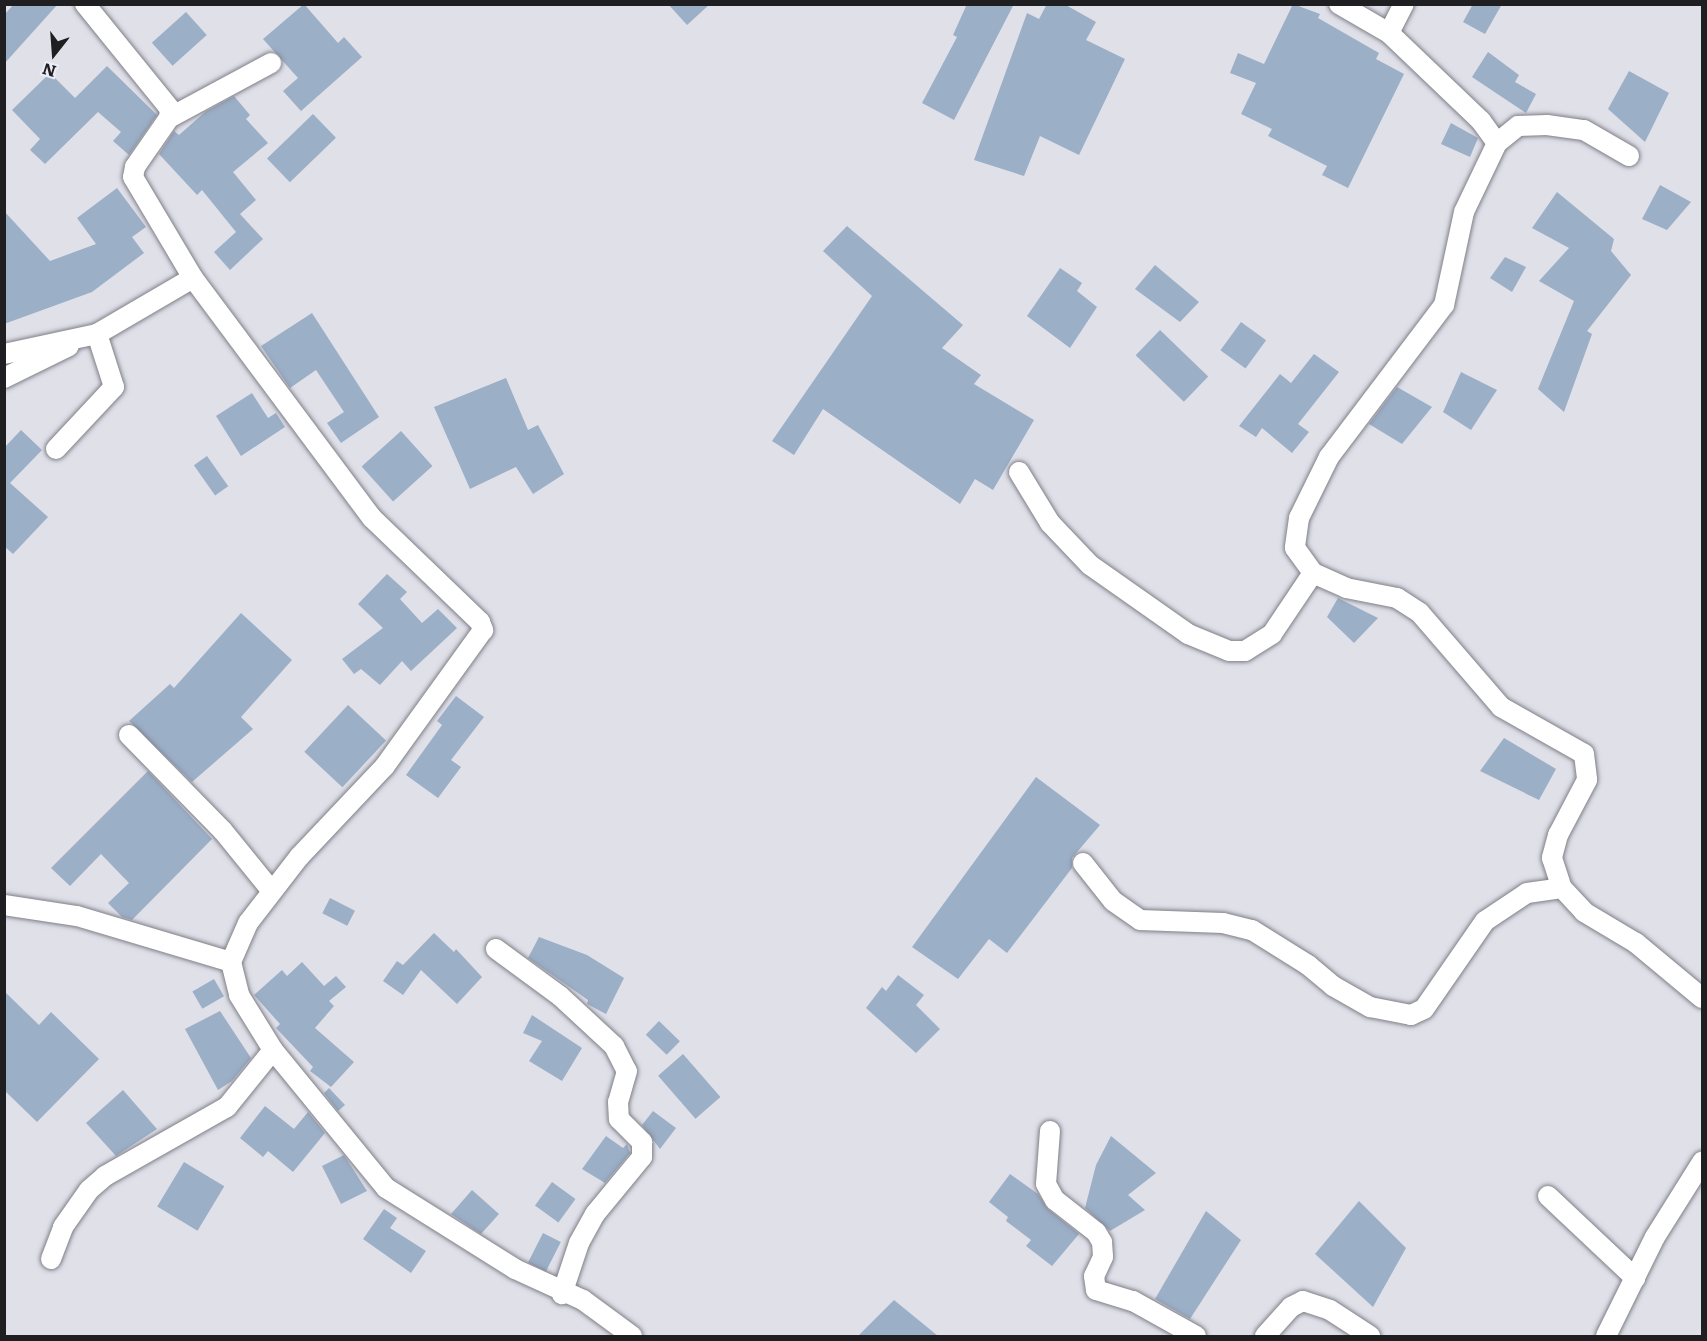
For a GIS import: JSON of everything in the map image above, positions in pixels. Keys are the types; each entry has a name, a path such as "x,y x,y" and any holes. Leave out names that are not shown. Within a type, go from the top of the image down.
{"street":[{"path":"85,4 170,109 169,118"},
{"path":"1339,4 1389,33 1481,121 1497,142"},
{"path":"1389,33 1404,4"},
{"path":"270,63 169,118 140,159 133,177 193,278 372,518 480,622 483,630 385,766 271,890 248,923 231,962 239,995 273,1050 386,1188 515,1269 562,1294 583,1300 632,1336"},
{"path":"1629,156 1584,130 1547,125 1518,126 1497,142 1464,212 1444,305 1430,328 1348,428 1310,490 1299,518 1295,549 1313,573 1346,588 1397,598 1420,613 1502,706 1584,754 1587,780 1558,835 1552,858 1562,888 1584,912 1635,943 1702,998"},
{"path":"4,378 90,335 193,278"},
{"path":"4,354 90,335"},
{"path":"56,449 114,387 90,335"},
{"path":"1019,472 1050,523 1090,565 1188,634 1229,651 1245,651 1272,634 1313,573"},
{"path":"129,735 223,831 271,890"},
{"path":"1083,863 1113,901 1140,920 1223,923 1252,930 1308,965 1333,986 1370,1006 1411,1015 1424,1009 1485,921 1527,893 1562,888"},
{"path":"4,905 77,916 231,962"},
{"path":"496,949 560,996 614,1046 627,1071 618,1102 619,1119 642,1142 642,1157 595,1214 579,1243 562,1294"},
{"path":"51,1260 63,1227 89,1190 105,1176 227,1107 273,1050"},
{"path":"1050,1131 1046,1184 1055,1200 1096,1232 1102,1242 1103,1257 1094,1276 1096,1290 1133,1300 1196,1336"},
{"path":"1606,1336 1655,1237 1702,1162"},
{"path":"1548,1196 1635,1278"},
{"path":"1265,1336 1291,1306 1303,1301 1330,1310 1370,1336"}],"building":[{"path":"14,4 58,4 4,64 4,15"},
{"path":"304,4 338,43 344,37 362,57 301,111 283,91 298,78 263,39"},
{"path":"668,4 710,4 687,25"},
{"path":"967,4 1014,4 954,120 922,103 957,37 953,35"},
{"path":"1047,4 1064,4 1096,22 1086,40 1125,59 1079,155 1040,136 1024,176 974,160 1027,13 1039,19"},
{"path":"1293,4 1320,14 1318,18 1379,53 1376,59 1404,74 1348,188 1322,175 1327,166 1268,136 1272,129 1241,114 1256,83 1230,73 1238,53 1264,64"},
{"path":"1473,4 1502,4 1485,34 1463,22"},
{"path":"186,12 207,35 173,66 152,43"},
{"path":"1488,52 1519,75 1515,82 1536,94 1526,113 1472,77"},
{"path":"107,66 157,115 129,155 113,141 121,132 98,112 45,164 30,150 40,139 12,110 50,73 75,98"},
{"path":"1629,71 1669,93 1645,142 1608,109"},
{"path":"234,96 250,115 246,119 268,143 233,172 256,200 240,214 263,239 230,270 214,252 236,232 202,190 197,195 159,154 174,131 179,135 205,112"},
{"path":"313,114 336,138 290,182 267,158"},
{"path":"1451,123 1478,138 1470,157 1441,144"},
{"path":"1660,185 1691,202 1667,230 1642,219"},
{"path":"117,188 146,227 132,237 144,253 92,292 4,324 4,211 50,261 96,244 77,218"},
{"path":"1557,192 1614,239 1611,251 1631,275 1587,331 1592,334 1564,412 1538,389 1574,301 1539,281 1569,248 1532,228"},
{"path":"847,226 963,325 942,348 981,375 974,384 1034,420 993,490 975,479 960,504 823,409 794,455 772,441 872,296 823,251"},
{"path":"1505,257 1526,267 1512,292 1490,278"},
{"path":"1155,265 1199,302 1180,322 1135,289"},
{"path":"1060,268 1082,283 1077,291 1097,307 1070,348 1027,316"},
{"path":"312,313 379,417 341,443 327,423 344,412 316,370 290,388 261,346"},
{"path":"1241,322 1266,340 1246,369 1220,350"},
{"path":"1160,330 1208,377 1184,402 1136,355"},
{"path":"1314,354 1339,372 1298,424 1309,432 1292,453 1262,428 1256,437 1239,426 1280,374 1291,383"},
{"path":"1461,372 1497,390 1471,430 1443,412"},
{"path":"506,378 528,430 538,425 564,474 533,494 516,467 470,489 434,407"},
{"path":"1397,387 1432,407 1402,444 1369,424"},
{"path":"252,393 268,418 276,413 285,427 241,456 216,416"},
{"path":"21,430 42,450 10,483 48,517 13,554 4,546 4,448"},
{"path":"401,431 432,466 393,501 362,466"},
{"path":"207,456 228,486 215,495 194,465"},
{"path":"387,574 407,592 400,599 422,623 438,609 457,628 411,671 402,661 380,685 361,669 354,674 342,659 383,628 358,604"},
{"path":"1338,598 1378,618 1354,643 1327,617"},
{"path":"241,613 292,660 241,717 253,729 192,782 129,721 170,684 174,688"},
{"path":"456,696 484,717 451,760 461,767 438,798 406,775 442,725 437,721"},
{"path":"348,705 386,740 342,787 304,752"},
{"path":"1504,738 1556,769 1539,800 1480,771"},
{"path":"148,771 212,839 132,920 122,917 108,903 129,883 101,854 70,886 51,868"},
{"path":"1036,777 1100,825 1072,858 1072,868 1007,953 989,939 958,979 912,947"},
{"path":"330,898 355,911 347,926 322,913"},
{"path":"434,933 454,952 456,949 482,977 457,1004 421,970 403,995 383,981 397,961 403,965"},
{"path":"539,937 587,955 624,978 606,1014 587,1004 588,1000 528,958"},
{"path":"302,962 324,986 336,976 346,987 329,1001 334,1006 315,1028 354,1062 331,1087 310,1071 313,1067 276,1028 280,1024 254,995 282,970 287,976"},
{"path":"898,975 924,995 916,1005 940,1029 916,1053 866,1008 882,987 886,991"},
{"path":"214,979 224,996 202,1009 192,991"},
{"path":"4,991 39,1025 51,1012 99,1059 37,1122 4,1090"},
{"path":"220,1011 251,1058 232,1081 218,1090 185,1029"},
{"path":"532,1015 582,1048 562,1081 529,1061 542,1041 523,1033"},
{"path":"659,1021 680,1041 667,1055 646,1035"},
{"path":"683,1054 720,1097 695,1119 658,1076"},
{"path":"329,1088 345,1105 338,1111 324,1093"},
{"path":"123,1090 157,1129 116,1156 86,1123"},
{"path":"265,1106 294,1129 308,1112 325,1133 293,1172 268,1151 263,1157 240,1138"},
{"path":"653,1111 676,1128 660,1149 642,1125"},
{"path":"606,1136 623,1148 627,1144 630,1153 605,1183 582,1169"},
{"path":"1111,1136 1156,1173 1128,1195 1145,1210 1110,1231 1085,1208 1096,1165"},
{"path":"344,1155 367,1191 341,1204 322,1166"},
{"path":"184,1162 224,1186 198,1231 157,1207"},
{"path":"1010,1174 1038,1194 1048,1209 1079,1234 1052,1266 1026,1246 1031,1240 1006,1221 1008,1217 989,1202"},
{"path":"552,1182 575,1199 558,1223 535,1205"},
{"path":"472,1190 499,1214 481,1234 451,1214"},
{"path":"1359,1201 1406,1248 1373,1307 1315,1254"},
{"path":"384,1209 397,1218 390,1228 426,1251 411,1273 363,1239"},
{"path":"1206,1211 1241,1240 1190,1319 1155,1299"},
{"path":"543,1233 561,1242 546,1271 528,1262"},
{"path":"894,1300 938,1336 858,1336"}]}
